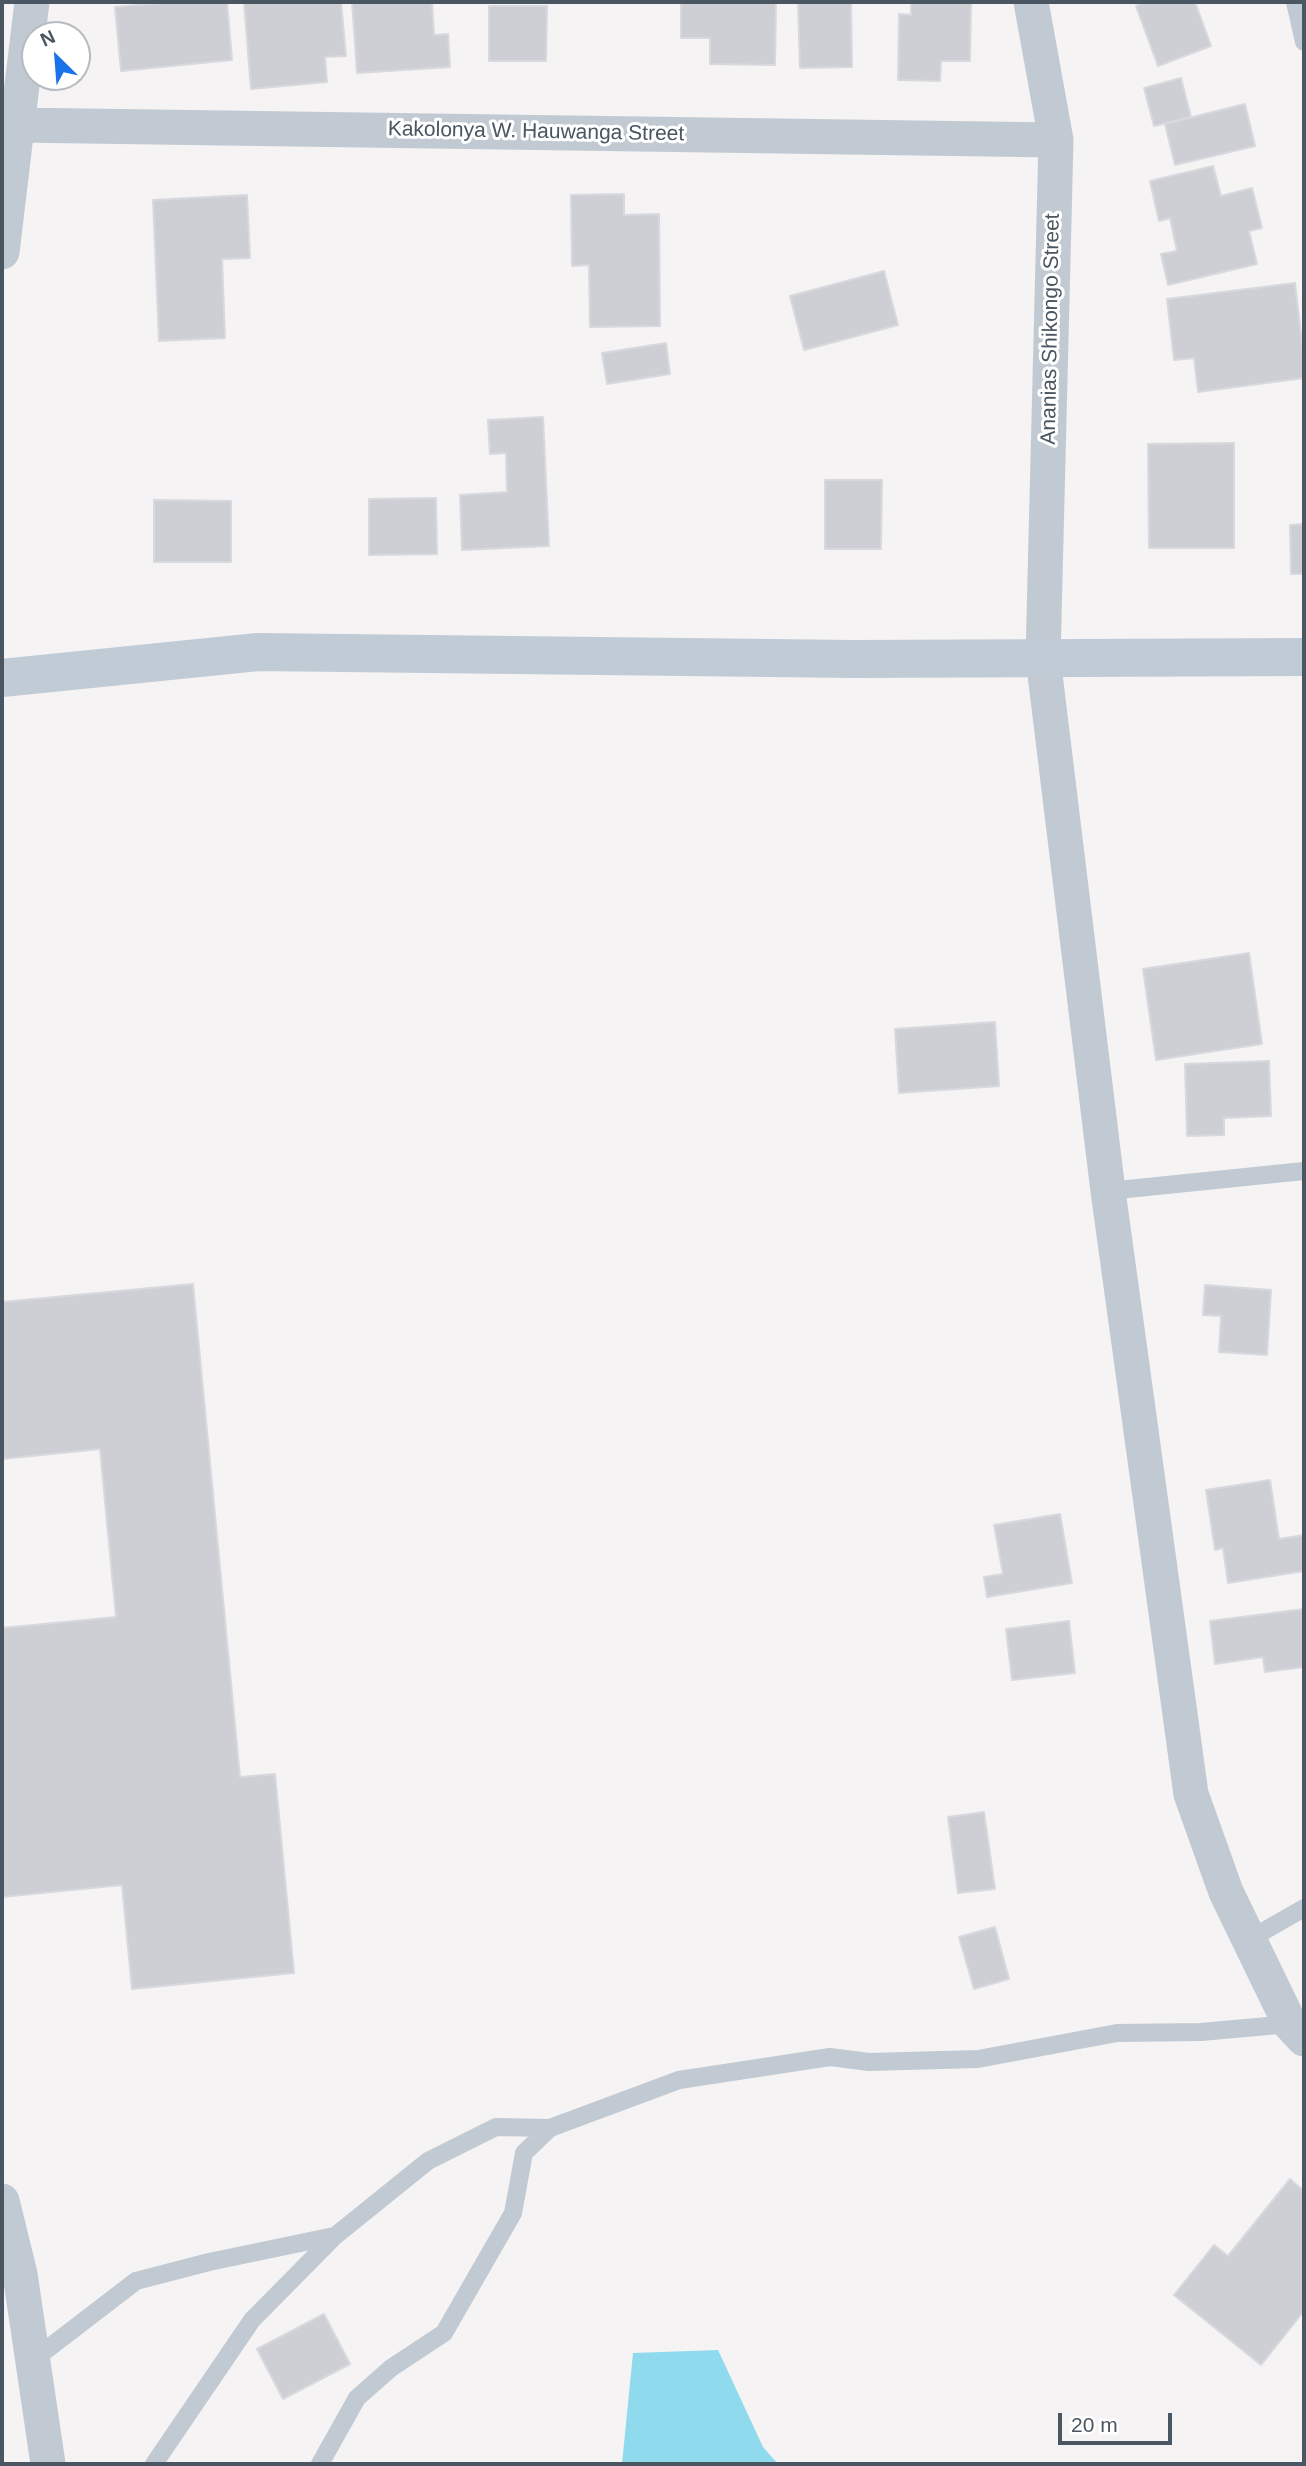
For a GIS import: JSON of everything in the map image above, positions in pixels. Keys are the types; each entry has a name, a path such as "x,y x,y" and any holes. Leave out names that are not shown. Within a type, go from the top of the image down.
{"street":[{"path":"2,252 32,2"},
{"name":"Ananias Shikongo Street","path":"1031,2 1055,140 1044,658 1108,1191 1191,1794 1226,1892 1297,2032"},
{"name":"Kakolonya W. Hauwanga Street","path":"16,125 1055,140"},
{"path":"2,678 258,652 855,659 1304,657"},
{"path":"2,2201 20,2274 48,2464"}],"lane":[{"path":"1295,2 1304,41"},
{"path":"1108,1191 1304,1171"},
{"path":"1250,1939 1304,1908"},
{"path":"154,2464 252,2320 335,2236 428,2161 496,2127 550,2127 679,2080 830,2057 869,2062 978,2059 1117,2033 1297,2032"},
{"path":"320,2464 357,2398 391,2368 444,2333 513,2213 524,2153 550,2127"},
{"path":"33,2360 136,2281 209,2262 335,2236"}],"water":[{"path":"718,2350 763,2447 778,2464 622,2464 633,2353"}],"building":[{"path":"175,2 227,2 232,60 121,71 115,7"},
{"path":"244,2 341,2 346,56 325,57 327,82 251,89"},
{"path":"352,2 432,2 434,35 448,34 450,67 357,73"},
{"path":"681,2 776,2 775,65 710,64 710,38 681,38"},
{"path":"798,2 851,2 852,67 800,68"},
{"path":"911,2 971,2 970,61 941,61 940,81 898,80 899,14 911,15"},
{"path":"1146,2 1195,2 1211,46 1158,66 1136,6"},
{"path":"489,6 547,6 546,61 489,61"},
{"path":"1181,78 1191,117 1154,126 1144,88"},
{"path":"1245,104 1255,146 1175,165 1165,124"},
{"path":"1213,166 1221,196 1252,188 1262,228 1249,231 1257,264 1168,285 1161,254 1177,251 1170,218 1159,221 1150,181"},
{"path":"624,194 624,215 659,214 660,326 590,327 589,265 572,266 571,195"},
{"path":"247,195 250,258 222,259 225,338 159,341 153,200"},
{"path":"884,271 898,325 804,350 790,296"},
{"path":"1295,283 1304,378 1198,392 1194,358 1174,360 1167,299"},
{"path":"666,343 670,374 607,384 602,353"},
{"path":"543,417 549,546 462,550 460,495 507,492 506,453 490,454 488,420"},
{"path":"1234,443 1234,548 1149,548 1148,444"},
{"path":"825,480 882,480 881,549 825,549"},
{"path":"436,498 437,554 369,555 369,499"},
{"path":"154,500 231,501 231,562 154,562"},
{"path":"1304,524 1304,574 1291,574 1290,525"},
{"path":"1249,953 1262,1044 1156,1060 1143,969"},
{"path":"995,1022 999,1086 899,1093 895,1029"},
{"path":"1269,1061 1271,1116 1224,1118 1224,1135 1187,1136 1185,1064"},
{"path":"193,1284 240,1777 275,1774 294,1973 132,1989 122,1885 2,1897 2,1628 116,1617 100,1449 2,1459 2,1302"},
{"path":"1205,1285 1271,1290 1267,1355 1219,1352 1221,1316 1203,1315"},
{"path":"1270,1480 1279,1539 1304,1535 1304,1571 1228,1583 1223,1548 1215,1550 1206,1490"},
{"path":"1060,1514 1072,1583 987,1597 984,1577 1003,1574 994,1525"},
{"path":"1304,1609 1304,1667 1265,1672 1263,1657 1215,1664 1210,1621"},
{"path":"1069,1621 1075,1673 1012,1680 1006,1629"},
{"path":"984,1812 995,1889 958,1893 948,1817"},
{"path":"995,1927 1009,1979 974,1989 959,1937"},
{"path":"1290,2179 1304,2191 1304,2311 1261,2365 1174,2295 1214,2245 1228,2256"},
{"path":"324,2314 350,2364 283,2399 257,2349"}]}
